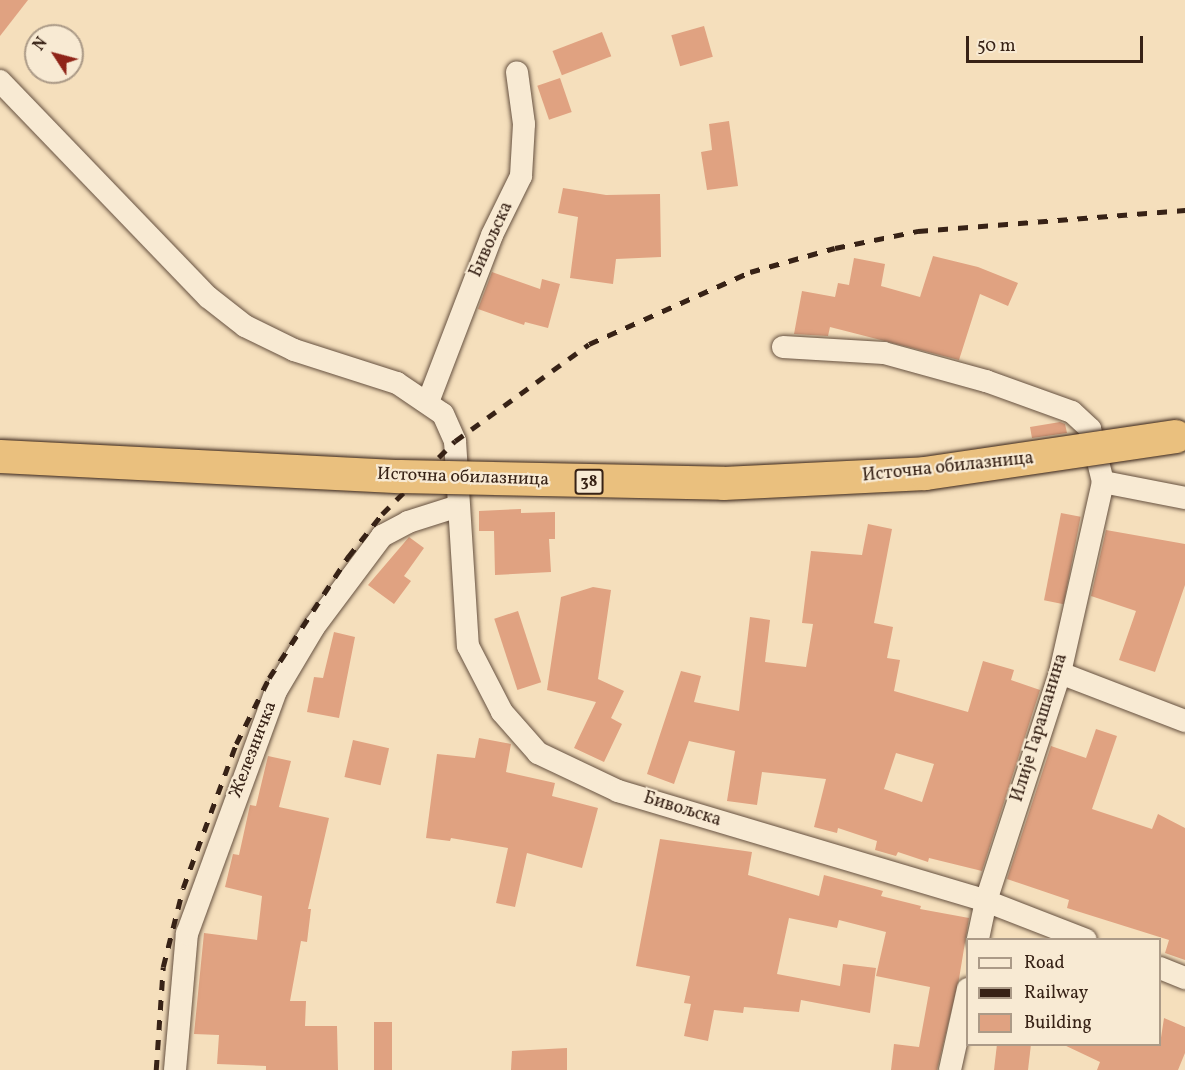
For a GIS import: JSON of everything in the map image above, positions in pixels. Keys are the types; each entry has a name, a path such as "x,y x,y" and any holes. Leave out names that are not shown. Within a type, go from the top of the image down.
{"main road":[{"name":"Источна обилазница","path":"0,456 423,477 723,483 925,473 1175,436"}],"street":[{"name":"Бивољска","path":"428,402 492,235 521,176 524,124 518,72"},
{"name":"Бивољска","path":"0,81 208,297 245,326 294,350 397,383 428,402 452,429 468,646 502,712 538,753 618,791 986,901 1083,938"},
{"name":"Илије Гарашанина","path":"783,347 884,353 986,381 1072,412 1090,429 1104,482 1060,673 986,901 978,938"},
{"path":"1104,482 1185,498"},
{"name":"Железничка","path":"175,1070 187,934 276,691 314,627 382,536 408,522 458,506"},
{"path":"1060,673 1185,721"},
{"path":"1161,968 1185,978"},
{"path":"950,1070 966,998"}],"building":[{"path":"0,0 28,0 0,36"},
{"path":"704,26 713,57 680,66 671,35"},
{"path":"602,32 611,56 562,75 553,51"},
{"path":"560,78 572,112 549,120 537,86"},
{"path":"729,121 738,186 707,190 701,152 712,150 709,124"},
{"path":"563,188 606,195 660,194 661,257 616,259 613,284 570,278 578,217 558,213"},
{"path":"933,256 978,267 1018,283 1008,306 980,294 959,360 830,327 828,336 794,334 802,291 835,297 838,283 849,285 854,258 885,264 881,286 920,297"},
{"path":"492,272 540,289 542,279 560,284 548,328 525,322 524,325 478,309"},
{"path":"1060,422 1065,424 1067,433 1032,438 1030,427"},
{"path":"521,509 521,513 555,512 555,539 549,539 551,572 495,575 494,531 479,531 479,511"},
{"path":"1061,513 1081,517 1064,604 1044,600"},
{"path":"868,524 892,529 874,623 893,627 887,658 900,660 894,691 968,712 983,661 1014,670 1011,680 1040,690 982,871 929,858 928,862 898,852 896,856 875,850 877,841 838,828 837,833 814,827 826,779 762,772 757,805 727,801 735,751 689,741 674,784 647,774 681,671 701,676 694,702 739,711 750,617 770,620 765,662 806,667 813,624 802,623 811,551 862,555","holes":["896,753 934,764 922,802 884,789"]},
{"path":"1106,530 1185,544 1185,585 1155,672 1119,660 1136,611 1091,596"},
{"path":"409,537 424,548 404,576 411,581 394,604 368,585"},
{"path":"593,587 611,590 598,679 624,691 611,718 622,724 604,762 574,748 596,702 547,690 561,597"},
{"path":"518,611 541,682 517,690 494,619"},
{"path":"334,632 355,637 339,718 307,712 314,677 323,678"},
{"path":"1096,729 1117,736 1092,809 1152,829 1158,814 1185,828 1185,960 1165,953 1169,940 1067,908 1069,900 1007,879 1051,746 1086,758"},
{"path":"479,738 511,744 506,772 555,783 552,796 598,808 582,868 527,853 515,907 496,903 508,848 451,838 450,841 426,838 437,754 475,758"},
{"path":"353,740 389,748 381,785 344,777"},
{"path":"268,756 291,761 279,807 329,818 308,909 311,909 307,942 301,941 290,1001 306,1001 305,1026 337,1026 338,1070 266,1070 266,1066 217,1064 219,1035 194,1034 204,933 257,940 262,896 225,887 233,854 239,855 250,805 256,806"},
{"path":"660,839 752,852 748,875 819,896 824,875 883,891 881,896 921,906 920,909 969,918 959,979 937,1070 891,1070 894,1044 919,1047 930,987 876,976 886,932 839,920 837,928 789,918 777,974 840,986 843,964 876,968 870,1013 801,1000 799,1012 744,1007 743,1013 714,1010 708,1041 684,1036 691,1004 684,1003 690,976 636,966"},
{"path":"1164,1018 1185,1027 1185,1053 1178,1070 1097,1070 1100,1062 1066,1046 1161,1046"},
{"path":"374,1022 392,1022 392,1070 374,1070"},
{"path":"997,1046 1031,1046 1028,1070 994,1070"},
{"path":"567,1048 567,1070 511,1070 512,1051"}],"railway":[{"path":"156,1070 163,967 183,888 236,744 269,678 348,557 382,514 455,441 589,344 750,272 835,248 918,231 1185,210"}]}
